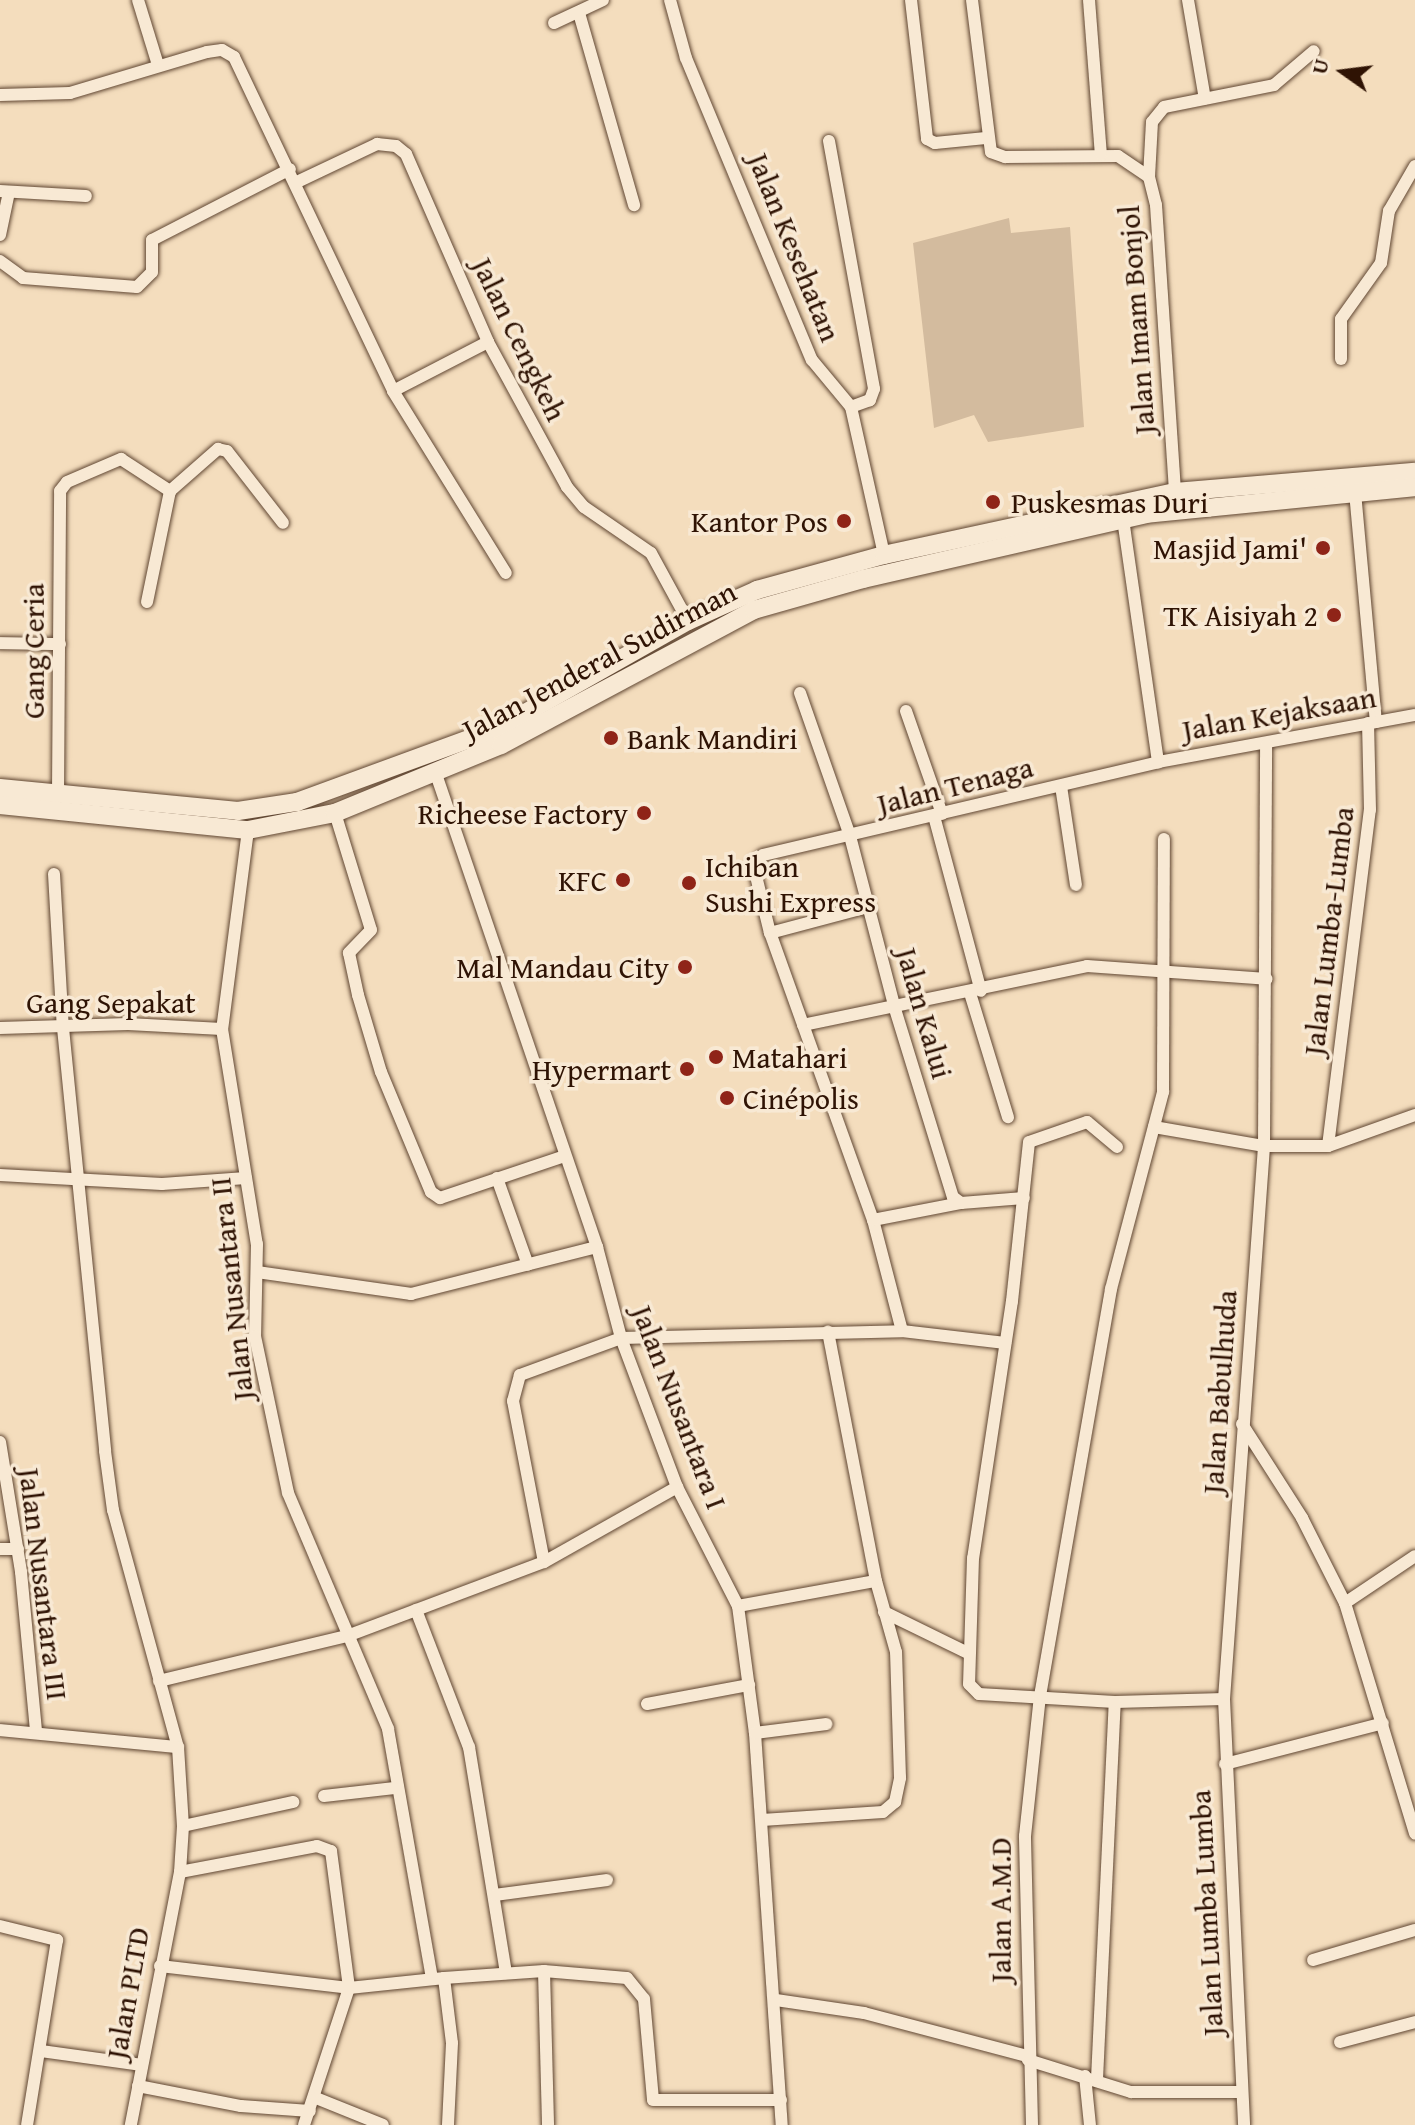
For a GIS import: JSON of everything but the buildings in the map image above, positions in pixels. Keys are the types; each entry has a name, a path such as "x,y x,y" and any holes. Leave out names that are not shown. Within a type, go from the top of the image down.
{"street":[{"path":"138,0 158,65"},
{"path":"554,23 603,0"},
{"name":"Jalan Kesehatan","path":"670,0 686,58 812,360 851,407 884,555"},
{"path":"911,0 927,139 935,143 986,138 972,0"},
{"path":"1089,0 1101,155"},
{"path":"1188,0 1205,99"},
{"path":"579,13 634,205"},
{"path":"1149,177 1156,114 1205,99 1274,85 1314,51"},
{"path":"0,95 70,93 207,52 229,53 297,182 393,391 506,573"},
{"name":"Jalan Imam Bonjol","path":"986,138 991,152 1000,157 1118,156 1149,177 1156,205 1175,492"},
{"path":"829,141 874,389 870,400 851,407"},
{"name":"Jalan Cengkeh","path":"297,182 377,144 401,148 488,342 567,487 584,507 651,553 688,621"},
{"path":"1341,359 1341,319 1381,263 1389,211 1415,166"},
{"path":"0,261 23,278 137,287 152,272 152,240 290,169"},
{"path":"0,235 5,192 86,196"},
{"path":"393,391 488,342"},
{"path":"147,602 170,491 222,448 283,523"},
{"name":"Gang Ceria","path":"68,800 60,644 58,509 67,482 121,459 170,491"},
{"name":"Jalan Jenderal Sudirman","path":"0,805 68,800 238,811 297,802 497,729 688,621 757,590 813,583 1123,519 1415,472"},
{"name":"Jalan Jenderal Sudirman","path":"0,788 248,830 335,813 436,774 533,729 715,627 884,555 1175,492 1355,492 1415,487"},
{"name":"Jalan Lumba-Lumba","path":"1328,1146 1370,810 1372,722 1355,492"},
{"name":"Jalan Kejaksaan","path":"1123,519 1158,762 1266,745 1415,715"},
{"path":"0,643 60,644"},
{"name":"Jalan Kalui","path":"800,693 850,836 895,1009 959,1202"},
{"path":"906,711 938,815 976,992 1008,1117"},
{"path":"803,1025 895,1009 1087,966 1165,968 1267,979 1266,745"},
{"name":"Jalan Tenaga","path":"770,933 752,868 763,855 1158,762"},
{"name":"Jalan Nusantara I","path":"436,774 597,1247 621,1338 677,1487 738,1606 755,1733 776,2000 782,2125"},
{"path":"1061,786 1076,885"},
{"path":"335,813 371,930 349,953 358,995 381,1072 431,1192 440,1198 565,1156"},
{"name":"Jalan Nusantara II","path":"248,830 222,1029 246,1178 257,1272 255,1336 288,1493 388,1729 395,1788 452,2043 448,2125"},
{"name":"Jalan A.M.D","path":"1032,2125 1027,2058 1025,1836 1040,1696 1111,1289 1163,1092 1164,839"},
{"name":"Jalan PLTD","path":"54,874 63,1028 113,1510 178,1747 183,1826 180,1872 131,2125"},
{"path":"868,907 770,933 873,1220 902,1331"},
{"name":"Jalan Babulhuda","path":"1224,1699 1264,1146 1267,979"},
{"name":"Gang Sepakat","path":"0,1028 222,1029"},
{"path":"1154,1127 1264,1146 1328,1146 1415,1115"},
{"path":"1117,1147 1087,1122 1036,1136 1028,1147 1005,1343 973,1558 969,1684 974,1692 1115,1702 1224,1699"},
{"path":"0,1175 79,1176 162,1184 246,1178"},
{"path":"497,1178 528,1265"},
{"path":"873,1220 959,1202 1024,1198"},
{"path":"257,1272 411,1294 597,1247"},
{"path":"544,1562 513,1401 516,1379 621,1338 902,1331 1005,1343"},
{"path":"762,1820 893,1807 900,1778 896,1652 876,1581 828,1332"},
{"path":"1242,1424 1302,1518 1345,1603 1415,1834"},
{"name":"Jalan Nusantara III","path":"0,1442 18,1549 36,1732"},
{"path":"159,1681 347,1636 544,1562 677,1487"},
{"path":"0,1549 18,1549"},
{"path":"1345,1603 1415,1556"},
{"path":"738,1606 876,1581"},
{"path":"416,1610 469,1747 506,1973"},
{"path":"884,1612 968,1653"},
{"path":"647,1704 749,1685"},
{"name":"Jalan Lumba Lumba","path":"1224,1699 1240,2092 1244,2125"},
{"path":"1090,2125 1115,1702"},
{"path":"1225,1764 1383,1723"},
{"path":"755,1733 826,1724"},
{"path":"0,1730 178,1747"},
{"path":"324,1796 395,1788"},
{"path":"183,1826 293,1802"},
{"path":"180,1872 325,1846 335,1869 349,1988 316,2098 304,2125"},
{"path":"495,1895 607,1880"},
{"path":"0,1926 57,1940 27,2125"},
{"path":"1313,1960 1415,1930"},
{"path":"160,1966 349,1988 544,1971 619,1975 637,1984 644,1999 650,2094 657,2103 781,2100"},
{"path":"544,1971 548,2125"},
{"path":"776,2000 864,2013 1155,2096 1240,2092"},
{"path":"1340,2042 1415,2022"},
{"path":"41,2051 142,2065"},
{"path":"138,2086 241,2106 310,2111"},
{"path":"316,2098 383,2125"}],"shaded area":[{"path":"1009,218 1011,233 1070,227 1084,427 988,442 974,415 934,428 913,243"}],"place":[{"name":"Puskesmas Duri","path":"993,502"},
{"name":"Kantor Pos","path":"844,521"},
{"name":"Masjid Jami'","path":"1323,548"},
{"name":"TK Aisiyah 2","path":"1334,615"},
{"name":"Bank Mandiri","path":"611,738"},
{"name":"Richeese Factory","path":"644,813"},
{"name":"KFC","path":"623,880"},
{"name":"Ichiban Sushi Express","path":"689,883"},
{"name":"Mal Mandau City","path":"685,967"},
{"name":"Matahari","path":"716,1057"},
{"name":"Hypermart","path":"687,1069"},
{"name":"Cinépolis","path":"727,1098"}]}
